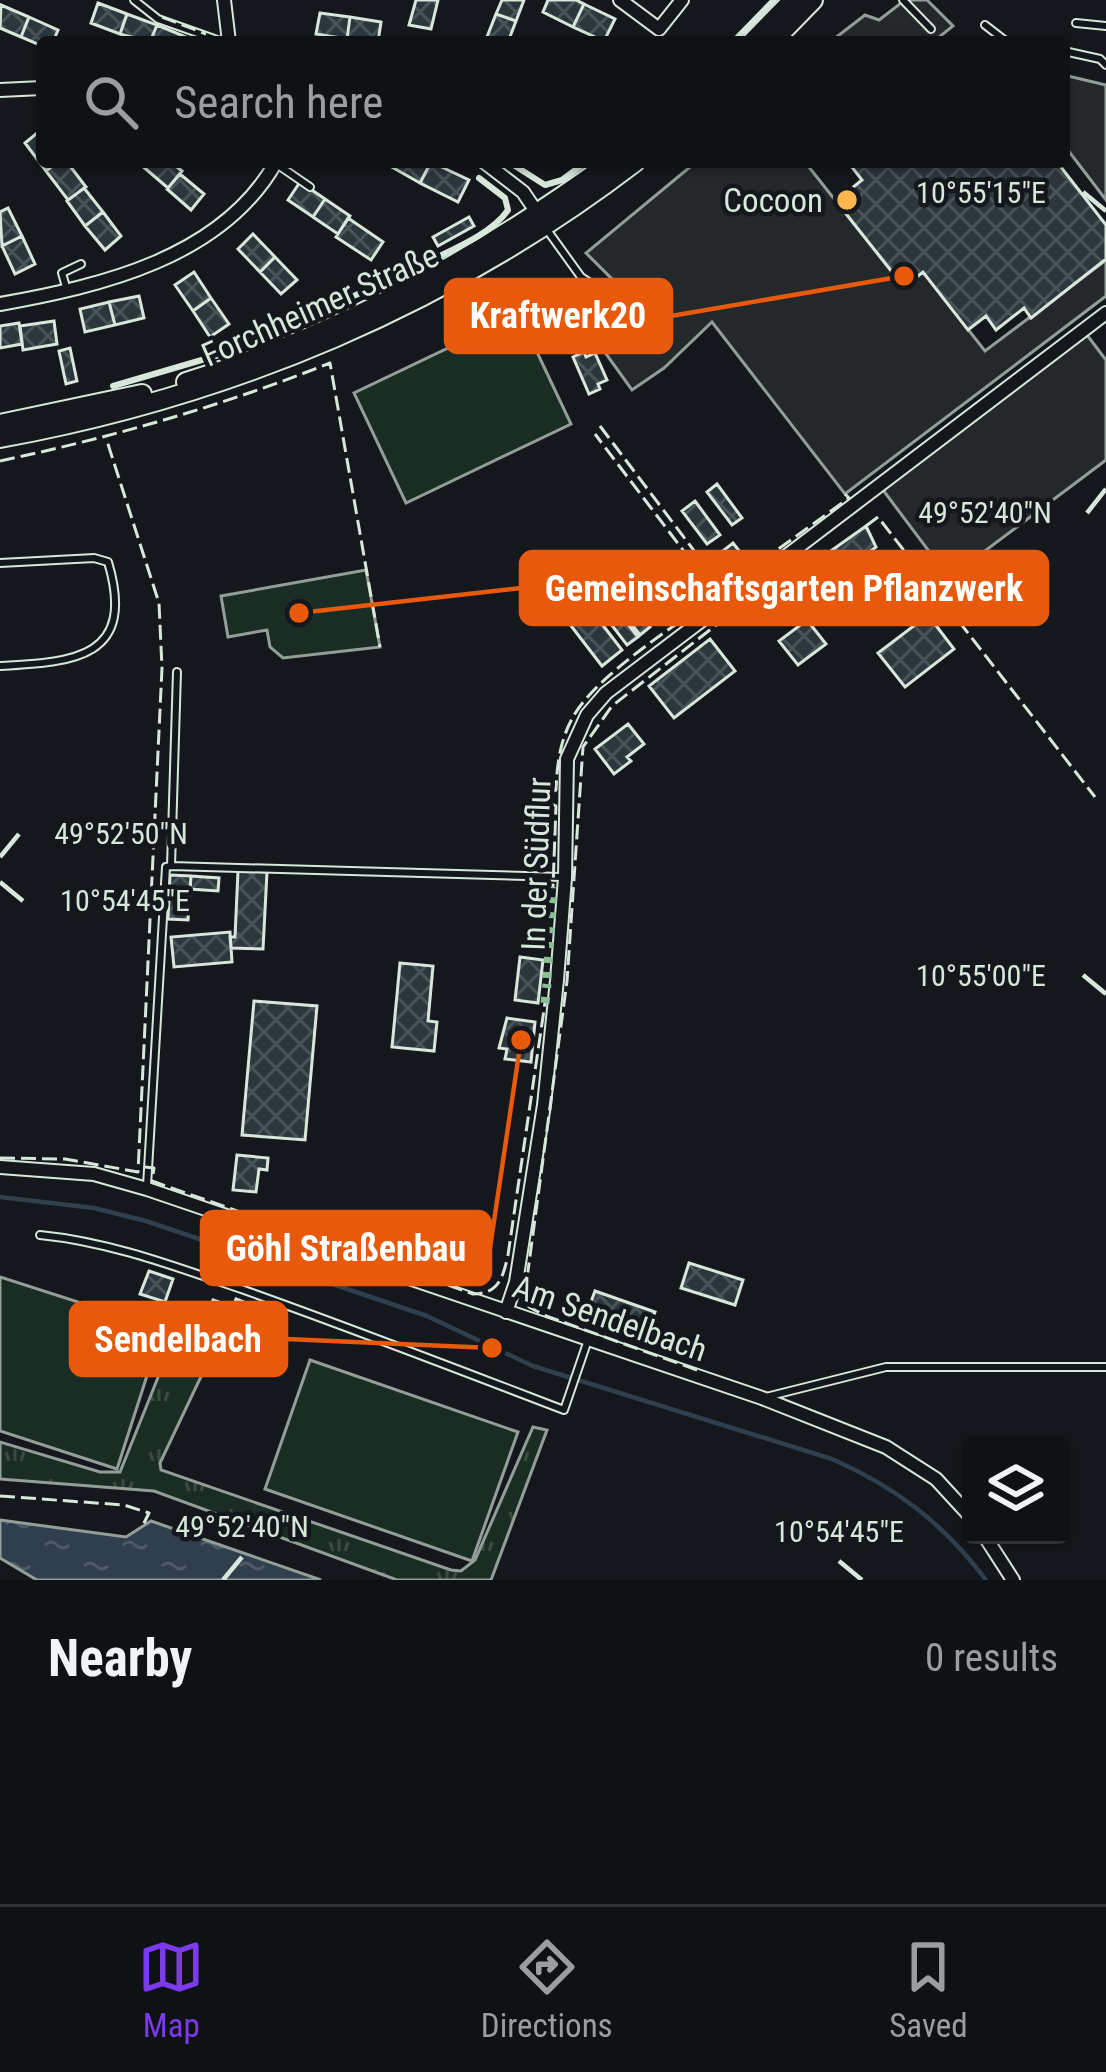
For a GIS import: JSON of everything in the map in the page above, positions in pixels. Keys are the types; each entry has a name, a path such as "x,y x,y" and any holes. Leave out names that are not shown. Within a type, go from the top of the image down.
{"street":[{"path":"224,0 226,36"},
{"path":"620,0 658,28 682,0"},
{"path":"758,36 793,0"},
{"path":"778,36 812,0"},
{"path":"0,90 36,88"},
{"path":"0,304 67,290 159,261 198,242 227,223 272,168"},
{"path":"492,168 523,192 541,220"},
{"name":"Forchheimer Straße","path":"0,424 149,393 284,346 541,220 604,168"},
{"name":"Forchheimer Straße","path":"0,438 122,412 217,385 294,356 462,276 625,168"},
{"name":"In der Südflur","path":"506,1312 516,1282 544,1105 565,878 567,759 574,738 606,693 1106,313"},
{"name":"Am Sendelbach","path":"0,1167 94,1174 147,1189 762,1398 886,1448 936,1479 962,1506"},
{"path":"990,1544 1012,1580"}],"lane":[{"path":"134,0 158,20 207,36"},
{"path":"903,0 932,29"},
{"path":"1076,23 1106,26"},
{"path":"986,25 999,36"},
{"path":"1070,52 1106,64"},
{"path":"283,168 310,187"},
{"path":"541,220 581,277 607,294"},
{"path":"67,290 62,273 81,264"},
{"path":"0,563 94,558 108,562 112,617 105,638 92,652 74,660 0,666"},
{"path":"171,866 177,672"},
{"path":"147,1189 166,867 565,878"},
{"path":"40,1235 91,1240 130,1251 564,1410 588,1340"},
{"path":"762,1398 886,1367 1106,1367"}],"green space":[{"path":"519,314 571,424 406,503 354,393"},
{"path":"366,570 380,647 283,658 270,647 267,630 228,637 221,596"},
{"path":"0,1277 162,1329 117,1469 0,1431"},
{"path":"183,1335 215,1347 160,1463 161,1470 451,1570 461,1571 475,1560 533,1427 547,1430 491,1580 397,1580 154,1491 0,1479 0,1442 100,1472 120,1472 169,1350"},
{"path":"310,1360 518,1432 472,1561 265,1489"}],"shaded area":[{"path":"905,0 927,0 953,26 940,36 838,36 865,15 879,20"},
{"path":"1070,76 1106,85 1106,200 1070,153"},
{"path":"689,168 810,168 903,286 923,272 985,351 1106,260 1106,296 845,494 712,322 664,368 632,390 578,315 615,282 586,253"},
{"path":"1087,335 1106,360 1106,460 949,578 883,490"}],"water":[{"path":"0,1520 126,1537 151,1521 321,1580 37,1580 0,1558"}],"building":[{"path":"416,0 438,0 431,29 409,25"},
{"path":"502,0 524,0 516,21 496,14"},
{"path":"548,0 584,4 573,27 543,12"},
{"path":"98,3 127,14 120,34 91,23"},
{"path":"584,4 615,19 606,36 573,27"},
{"path":"1,5 29,17 21,37 0,28"},
{"path":"320,13 350,17 347,36 316,34"},
{"path":"127,14 157,25 152,36 120,34"},
{"path":"496,14 516,21 510,36 487,36"},
{"path":"29,17 58,30 56,36 36,36 36,43 21,37"},
{"path":"350,17 381,22 379,36 347,36"},
{"path":"157,25 184,36 152,36"},
{"path":"36,134 36,158 25,143"},
{"path":"72,168 86,187 68,200 46,171"},
{"path":"145,168 182,171 168,188"},
{"path":"394,168 428,168 420,183"},
{"path":"428,168 444,168 469,180 458,202 420,183"},
{"path":"853,168 1062,168 1106,225 1106,259 1031,318 1024,308 996,330 986,316 968,330 923,272 904,287 836,201 862,180"},
{"path":"180,174 204,194 191,210 167,189"},
{"path":"300,182 325,199 313,217 288,200"},
{"path":"84,188 103,212 85,226 67,201"},
{"path":"325,199 350,216 338,234 313,217"},
{"path":"8,208 22,236 2,246 0,212"},
{"path":"103,212 121,236 105,250 85,226"},
{"path":"469,217 474,226 438,246 433,237"},
{"path":"348,218 383,242 371,260 336,237"},
{"path":"253,234 275,257 260,272 238,249"},
{"path":"22,236 35,264 15,274 2,246"},
{"path":"275,257 297,280 281,294 260,272"},
{"path":"194,272 211,298 193,311 175,285"},
{"path":"139,296 144,318 115,325 109,302"},
{"path":"211,298 229,324 210,337 193,311"},
{"path":"109,302 115,325 85,332 80,309"},
{"path":"54,321 57,344 23,350 20,326"},
{"path":"19,323 22,344 0,348 0,326"},
{"path":"70,348 77,381 66,384 59,351"},
{"path":"584,352 586,357 595,353 607,380 589,394 573,357"},
{"path":"717,484 742,518 732,525 707,492"},
{"path":"695,501 720,535 707,544 682,511"},
{"path":"866,526 876,547 810,598 794,577"},
{"path":"733,543 747,561 729,575 715,557"},
{"path":"614,581 650,627 640,635 604,588"},
{"path":"601,590 638,637 627,645 591,598"},
{"path":"585,602 622,650 602,666 565,618"},
{"path":"928,615 954,649 905,687 878,653"},
{"path":"807,620 826,644 798,665 779,641"},
{"path":"710,639 735,671 674,718 649,686"},
{"path":"628,724 644,744 614,774 595,749"},
{"path":"238,871 267,872 263,949 231,948"},
{"path":"170,875 191,876 188,920 168,919"},
{"path":"191,876 219,878 218,891 190,889"},
{"path":"230,932 232,962 174,967 171,937"},
{"path":"520,957 543,960 538,1003 515,1000"},
{"path":"400,963 433,966 428,1021 437,1022 434,1051 392,1047"},
{"path":"254,1001 317,1006 305,1140 242,1135"},
{"path":"507,1018 535,1022 531,1062 505,1059 507,1049 499,1048"},
{"path":"237,1155 268,1158 267,1170 259,1169 256,1192 233,1190"},
{"path":"689,1263 743,1280 735,1305 681,1288"},
{"path":"149,1271 173,1279 165,1302 140,1294"},
{"path":"595,1291 655,1312 644,1341 584,1321"},
{"path":"236,1299 254,1306 246,1330 228,1324 222,1341 202,1334 213,1300 233,1307"},
{"path":"650,1327 685,1339 679,1354 644,1341"}],"waterway":[{"path":"0,1197 94,1208 146,1221 427,1316 533,1366 832,1459 917,1509 986,1580"}],"hedge":[{"path":"547,978 553,887"},
{"path":"545,1003 547,984"}],"fence":[{"path":"162,17 206,34"},
{"path":"0,461 167,419 330,363 380,647"},
{"path":"600,426 723,589 849,498 845,494"},
{"path":"551,792 556,790 565,734 584,701 619,667 717,595 595,434"},
{"path":"0,1158 65,1159 138,1172 162,668 159,603 106,438"},
{"path":"866,526 878,517 1095,797"},
{"path":"697,1370 546,1316 529,1307 525,1293 567,981 583,747 612,706 742,605"},
{"path":"550,804 556,806 553,887"},
{"path":"145,1167 154,1168 152,1181 473,1294 489,1291 502,1277 508,1255 545,1003"},
{"path":"0,1496 124,1505 149,1513 143,1525"}],"wall":[{"path":"739,36 774,0"},
{"path":"518,168 545,185 578,168"},
{"path":"236,347 404,274 415,262 421,265 480,235 508,210 505,198 479,178"},
{"path":"113,386 229,352"},
{"path":"742,605 748,613 794,577"}],"place":[{"name":"Cocoon","path":"847,200"},
{"name":"Kraftwerk20","path":"904,276"},
{"name":"Gemeinschaftsgarten Pflanzwerk","path":"299,613"},
{"name":"Göhl Straßenbau","path":"521,1040"},
{"name":"Sendelbach","path":"492,1348"}]}
